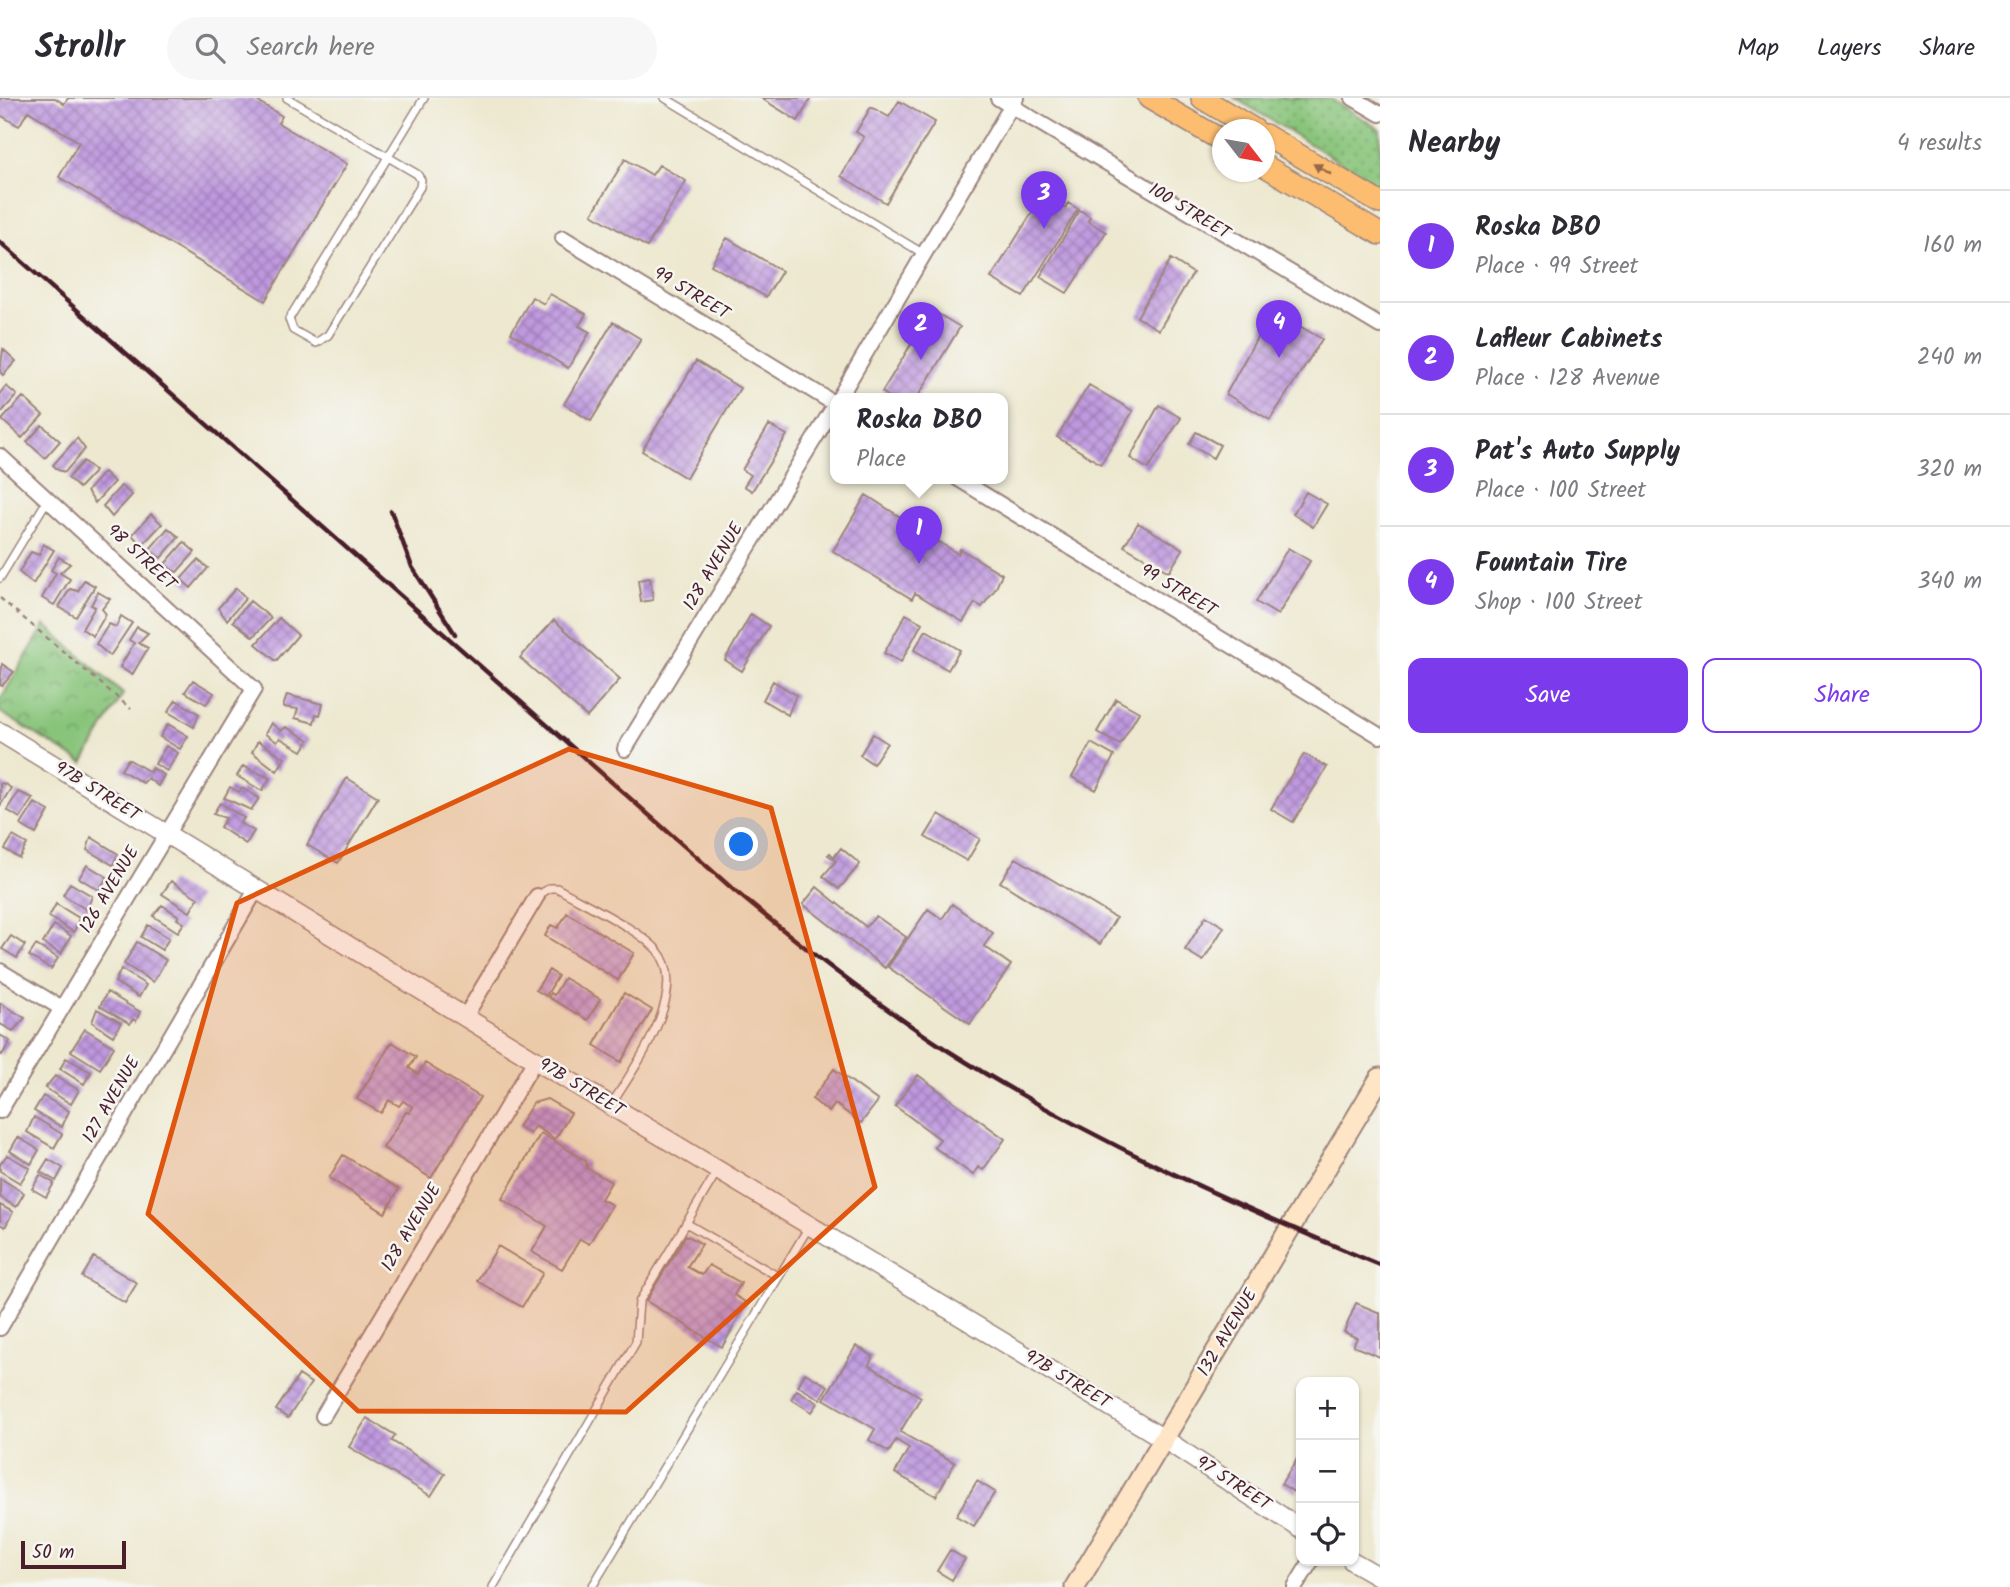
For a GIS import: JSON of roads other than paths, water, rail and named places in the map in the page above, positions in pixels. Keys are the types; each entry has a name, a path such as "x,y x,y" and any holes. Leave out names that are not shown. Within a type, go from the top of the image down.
{"main road":[{"path":"1149,98 1212,135"},
{"path":"1202,98 1237,119"},
{"path":"1275,141 1380,203"},
{"path":"1275,172 1380,234"},
{"name":"132 AVENUE","path":"1075,1587 1380,1078"}],"street":[{"name":"100 STREET","path":"998,98 1014,102 1380,326"},
{"path":"1353,98 1380,114"},
{"path":"842,393 1014,102"},
{"name":"99 STREET","path":"563,238 830,402"},
{"name":"128 AVENUE","path":"625,749 830,413"},
{"name":"98 STREET","path":"0,456 254,689"},
{"name":"99 STREET","path":"967,484 1380,736"},
{"name":"126 AVENUE","path":"0,1111 254,689"},
{"name":"97B STREET","path":"0,732 535,1060 1164,1439"},
{"name":"127 AVENUE","path":"0,1328 257,890"},
{"path":"465,1017 537,897"},
{"path":"0,971 61,1008"},
{"name":"128 AVENUE","path":"323,1416 535,1060"},
{"name":"97 STREET","path":"1164,1439 1296,1527"},
{"path":"1359,1565 1380,1577"},
{"path":"1295,1587 1308,1566"}],"lane":[{"path":"287,98 388,158 417,174 420,187 328,335 316,343 293,330 289,318 388,158 424,98"},
{"path":"665,98 925,254"},
{"path":"0,578 48,498"},
{"path":"537,897 550,888 556,888 645,940 662,958 666,994 661,1018 655,1034 611,1106"},
{"path":"493,1587 636,1342 639,1302 718,1170"},
{"path":"686,1223 779,1277"},
{"path":"592,1587 810,1225"}],"railway":[{"path":"0,242 735,891 865,993 947,1050 1051,1112 1214,1193 1380,1265"},
{"path":"391,511 412,567 455,634"}],"place":[{"name":"Pat's Auto Supply","path":"1044,229"},
{"name":"Fountain Tire","path":"1279,358"},
{"name":"Lafleur Cabinets","path":"921,360"},
{"name":"Roska DBO","path":"919,564"}]}
